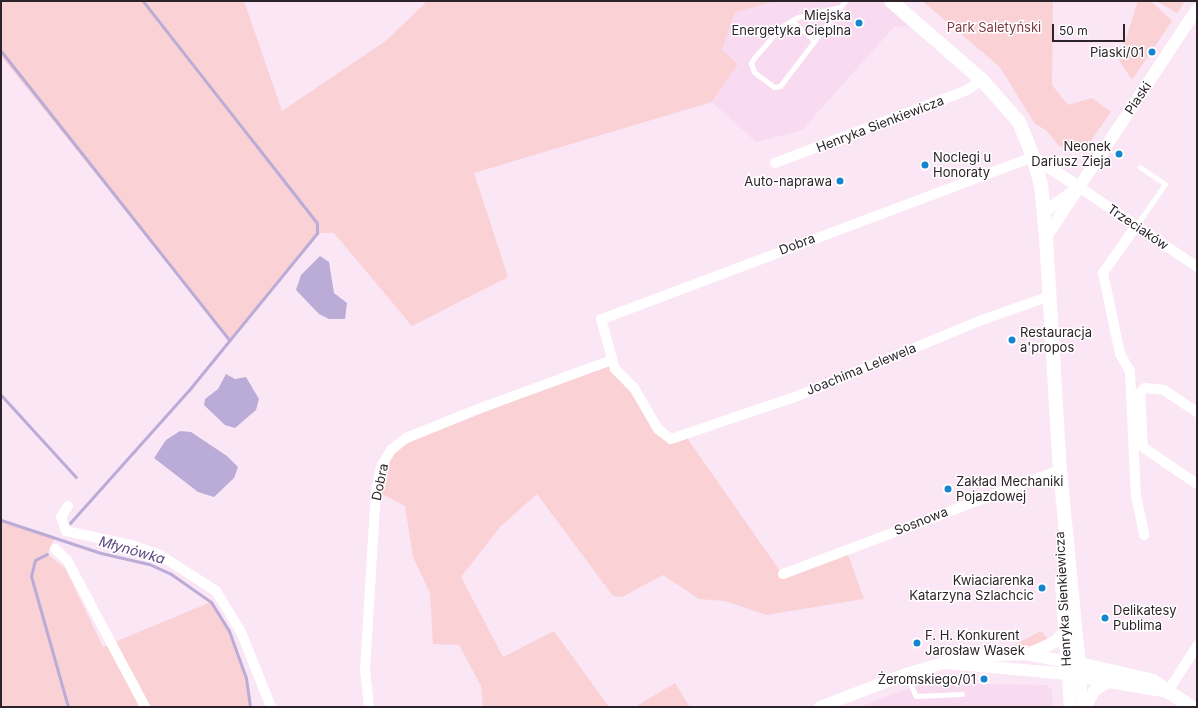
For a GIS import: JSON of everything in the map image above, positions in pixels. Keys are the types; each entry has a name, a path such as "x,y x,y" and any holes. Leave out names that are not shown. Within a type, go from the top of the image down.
{"main road":[{"name":"Henryka Sienkiewicza","path":"891,1 982,80 1019,122 1033,157 1044,212 1046,236 1073,669"},
{"name":"Henryka Sienkiewicza","path":"1063,491 1058,515 1065,630 1073,669"},
{"path":"1073,669 1110,681 1168,691"},
{"path":"1073,669 1127,673 1168,691 1183,705"}],"street":[{"name":"Piaski","path":"1046,236 1197,9"},
{"name":"Henryka Sienkiewicza","path":"775,163 967,90 982,80"},
{"path":"1033,157 1079,187"},
{"name":"Dobra","path":"671,439 658,429 612,360 601,319 1033,157"},
{"name":"Piaski","path":"1044,212 1079,187"},
{"name":"Trzeciaków","path":"1079,187 1197,267"},
{"path":"1136,226 1103,273 1120,354 1130,371 1132,440 1140,530 1144,535"},
{"name":"Joachima Lelewela","path":"671,439 800,395 982,320 1050,296"},
{"name":"Dobra","path":"369,707 365,670 376,491 381,467 390,450 406,438 478,409 612,360"},
{"path":"1143,447 1140,393 1145,388 1164,390 1197,412"},
{"path":"1132,440 1197,484"},
{"name":"Sosnowa","path":"783,574 1060,470"},
{"path":"68,506 61,517 66,531 131,545 160,555 216,591 241,632 271,707"},
{"path":"56,549 67,560 145,707"},
{"path":"820,707 906,674 967,656 1026,654 1042,651 1065,630"},
{"path":"1168,691 1197,646"},
{"path":"1026,654 1073,669"},
{"path":"944,662 1073,669"},
{"name":"Henryka Sienkiewicza","path":"1070,707 1073,669"},
{"name":"Henryka Sienkiewicza","path":"1073,669 1083,707"},
{"path":"1083,707 1095,690 1110,681"}],"lane":[{"path":"840,7 780,26 751,63 754,72 774,87 780,86 845,1"},
{"path":"792,21 814,40"},
{"path":"1136,226 1165,184 1140,167"},
{"path":"906,674 916,696 962,694"}],"shaded area":[{"path":"778,1 891,1 921,26 894,27 802,130 756,142 712,102 738,64 722,50 735,12"},
{"path":"320,256 329,262 334,293 347,303 345,319 329,319 319,314 296,290 301,275"},
{"path":"226,374 235,379 246,377 259,399 256,410 235,428 225,425 204,405 205,399 218,389"},
{"path":"180,431 191,432 227,456 238,467 234,478 214,497 198,492 154,458 166,440"},
{"path":"923,683 1047,685 1052,690 1053,707 859,707"}],"green space":[{"path":"1,1 244,1 282,111 387,40 427,1 778,1 735,12 722,50 738,64 712,102 474,173 508,277 412,326 334,233 317,233 229,340 1,56"},
{"name":"Park Saletyński","path":"922,1 1053,1 1052,85 1068,105 1092,98 1111,112 1083,152 1059,146 1046,130 1035,124 999,66"},
{"path":"1138,1 1151,1 1172,21 1132,80 1119,60"},
{"path":"1156,1 1185,1 1177,13"},
{"path":"612,360 664,437 685,435 782,574 846,549 864,599 766,615 725,601 699,599 663,575 622,597 613,596 537,494 500,527 461,577 503,657 554,631 609,707 483,707 481,686 459,645 433,644 430,593 413,557 405,506 376,491 391,450"},
{"path":"1,520 55,537 47,554 65,568 103,647 211,602 229,631 246,678 250,707 1,707"},
{"path":"1041,631 1047,638 1044,642 1030,646 1014,645"},
{"path":"675,683 690,707 635,707"}],"waterway":[{"path":"70,523 189,390 317,233 317,223 143,1"},
{"path":"1,51 229,340"},
{"path":"1,395 76,477"},
{"name":"Młynówka","path":"1,520 101,553 149,564 171,574 211,602 229,631 246,678 250,707"},
{"path":"47,554 35,560 31,576 68,707"}],"place":[{"name":"Miejska Energetyka Cieplna","path":"859,23"},
{"name":"Piaski/01","path":"1152,52"},
{"name":"Neonek Dariusz Zieja","path":"1119,154"},
{"name":"Noclegi u Honoraty","path":"925,165"},
{"name":"Auto-naprawa","path":"840,181"},
{"name":"Restauracja a'propos","path":"1012,340"},
{"name":"Zakład Mechaniki Pojazdowej","path":"948,489"},
{"name":"Kwiaciarenka Katarzyna Szlachcic","path":"1042,588"},
{"name":"Delikatesy Publima","path":"1105,618"},
{"name":"F. H. Konkurent Jarosław Wasek","path":"917,643"},
{"name":"Żeromskiego/01","path":"984,679"}]}
